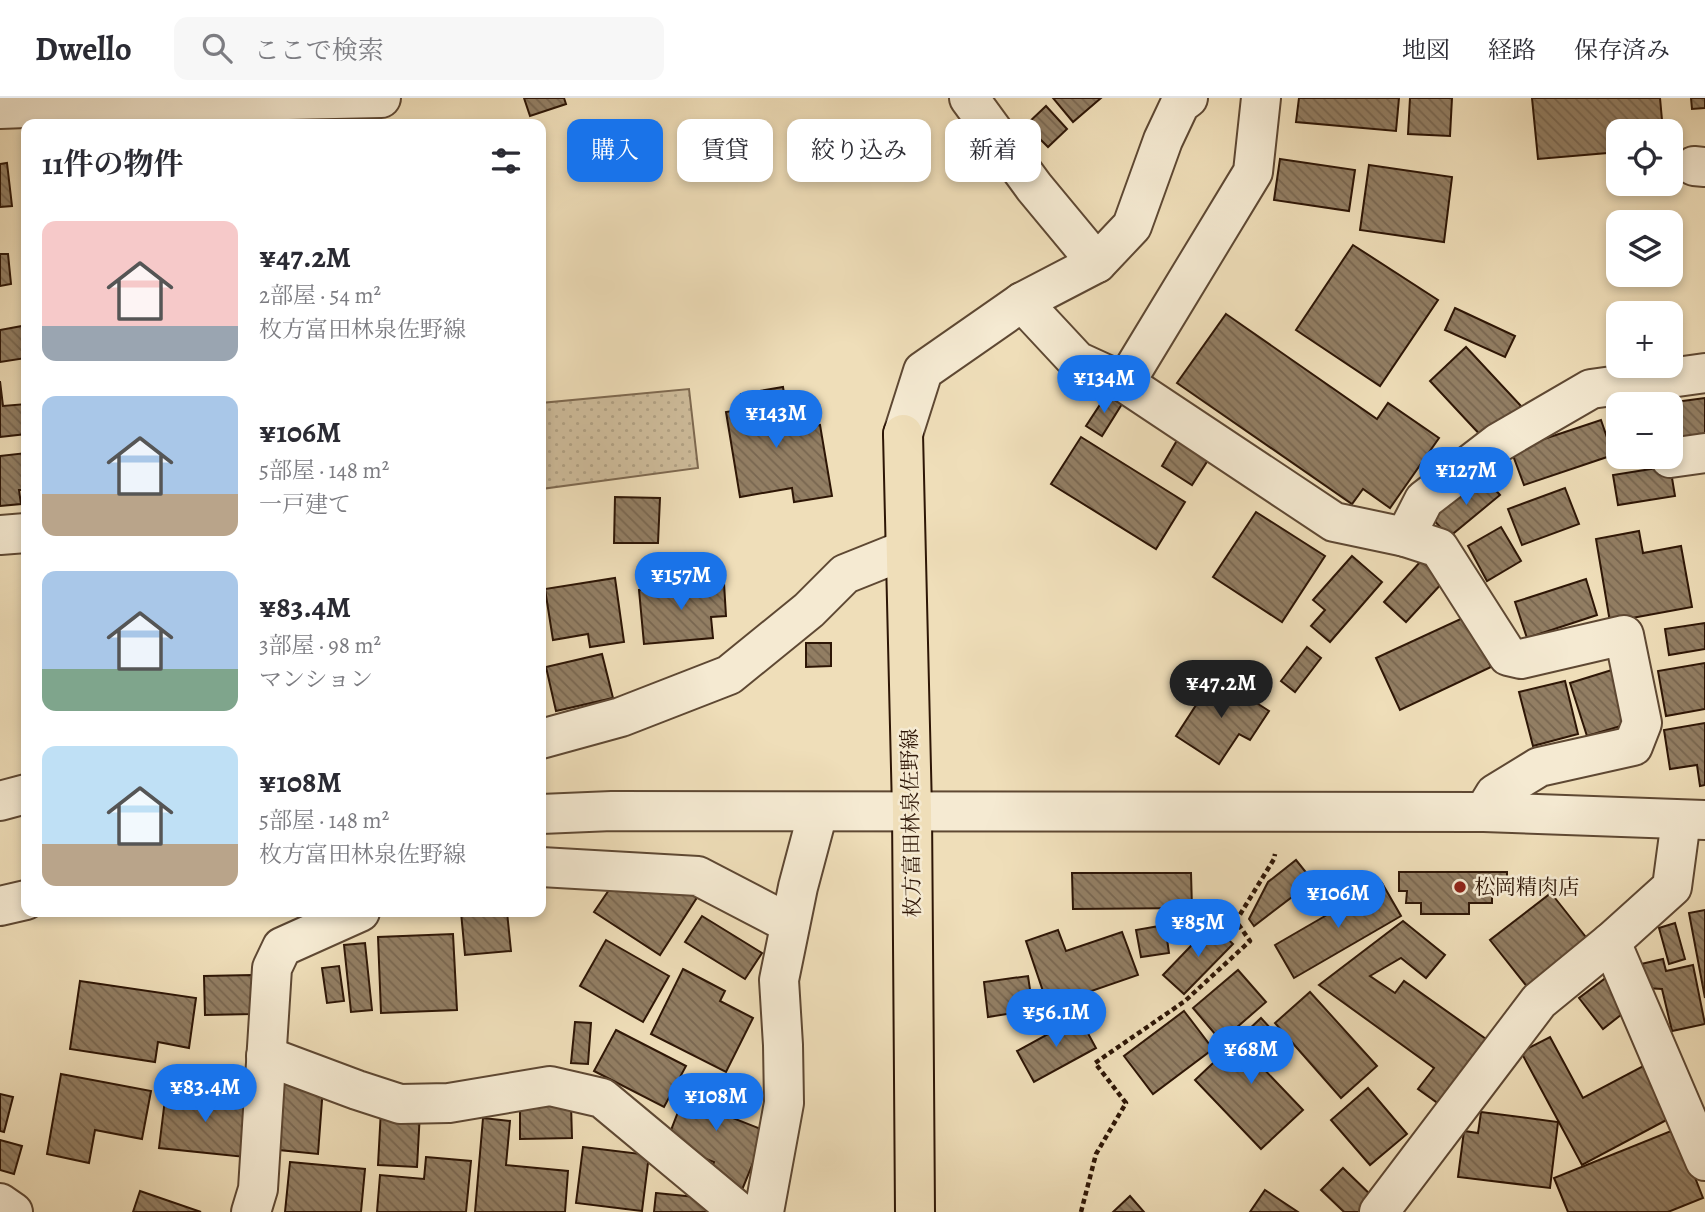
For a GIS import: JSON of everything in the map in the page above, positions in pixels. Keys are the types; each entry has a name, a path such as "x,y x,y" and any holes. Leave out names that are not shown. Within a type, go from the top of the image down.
{"main road":[{"name":"枚方富田林泉佐野線","path":"903,434 912,810 915,1212"}],"street":[{"path":"0,109 45,116 286,112 381,98"},
{"path":"969,98 1034,187 1097,263"},
{"path":"903,434 923,371 1021,302 1097,263 1132,226 1163,140 1180,104 1188,98"},
{"path":"1125,383 1253,172 1261,98"},
{"path":"1021,302 1077,362 1125,383 1334,522 1405,537 1439,548 1508,656 1521,659 1624,635 1642,723 1633,746 1539,767 1495,794 1484,812"},
{"path":"1405,537 1424,500 1498,443 1591,389 1705,373"},
{"path":"0,535 21,533"},
{"path":"546,737 621,717 729,675 808,610 845,574 905,550"},
{"path":"0,802 21,796"},
{"path":"546,814 612,811 912,810 1484,812 1693,820 1672,887 1539,1001 1379,1212"},
{"path":"764,1212 784,1103 779,981 798,887 818,812"},
{"path":"546,867 698,876 790,924"},
{"path":"0,906 21,901"},
{"path":"251,1212 258,1189 271,968 282,947 349,917"},
{"path":"1611,942 1705,1161"},
{"path":"266,1056 400,1104 449,1103 550,1086 602,1098 739,1212"},
{"path":"0,1203 13,1212"}],"path":[{"path":"1081,1212 1096,1154 1126,1103 1095,1063 1185,1001 1250,941 1236,921 1274,859 1280,812"}],"shaded area":[{"path":"689,389 698,468 546,488 546,403"}],"building":[{"path":"524,98 564,98 566,104 530,116"},
{"path":"1053,98 1101,98 1073,122"},
{"path":"1299,98 1399,98 1396,131 1296,122"},
{"path":"1410,98 1452,98 1450,136 1408,134"},
{"path":"1532,98 1660,98 1662,119 1606,119 1606,153 1538,159"},
{"path":"1691,98 1705,98 1705,108 1692,109"},
{"path":"1046,106 1067,129 1048,147 1041,140 1041,119 1032,119"},
{"path":"1280,159 1355,170 1349,211 1274,200"},
{"path":"7,163 12,206 0,207 0,164"},
{"path":"1369,165 1452,177 1444,242 1360,230"},
{"path":"1353,245 1438,300 1380,386 1296,330"},
{"path":"0,254 8,254 11,284 0,286"},
{"path":"1455,308 1515,336 1505,357 1445,330"},
{"path":"1226,314 1377,419 1388,403 1439,438 1390,508 1363,489 1352,504 1177,383"},
{"path":"21,326 21,359 0,362 0,330"},
{"path":"1466,347 1521,406 1485,440 1430,381"},
{"path":"0,381 3,406 21,404 21,435 0,437"},
{"path":"783,387 790,430 820,425 832,496 794,502 792,488 740,497 726,412 744,409 741,394"},
{"path":"1107,394 1122,404 1102,436 1086,426"},
{"path":"1705,398 1705,441 1683,444 1683,401"},
{"path":"1601,420 1606,435 1606,457 1524,485 1511,450"},
{"path":"1081,437 1185,502 1156,549 1051,484"},
{"path":"1179,437 1210,457 1192,485 1162,466"},
{"path":"21,454 21,504 0,506 0,456"},
{"path":"1670,469 1675,496 1618,505 1613,475"},
{"path":"1483,476 1500,495 1449,537 1432,518"},
{"path":"1565,488 1579,524 1522,545 1508,509"},
{"path":"615,497 660,498 658,543 614,543"},
{"path":"1256,512 1325,556 1282,622 1213,577"},
{"path":"1501,527 1521,561 1487,581 1468,546"},
{"path":"1639,531 1643,553 1681,546 1692,607 1610,622 1596,539"},
{"path":"1352,556 1382,582 1330,642 1311,626 1325,610 1313,600"},
{"path":"1421,561 1444,581 1406,622 1384,602"},
{"path":"615,578 624,642 590,647 588,634 553,640 546,589"},
{"path":"1586,579 1597,615 1527,638 1515,602"},
{"path":"724,583 726,616 711,617 713,638 644,644 639,590"},
{"path":"1467,616 1491,667 1400,710 1376,658"},
{"path":"1705,623 1705,649 1669,655 1665,629"},
{"path":"806,643 831,643 831,666 806,667"},
{"path":"1307,647 1321,658 1295,692 1281,681"},
{"path":"602,654 613,698 556,711 546,667"},
{"path":"1705,663 1705,709 1666,716 1658,671"},
{"path":"1615,669 1631,723 1587,736 1570,683"},
{"path":"1215,676 1269,711 1250,740 1239,734 1219,764 1176,736"},
{"path":"1565,681 1578,734 1533,746 1519,692"},
{"path":"1705,723 1705,785 1700,786 1697,765 1670,769 1664,730"},
{"path":"1296,860 1313,881 1254,926 1249,919 1268,882"},
{"path":"1399,872 1507,872 1507,891 1492,891 1492,903 1469,903 1469,914 1421,914 1421,903 1406,903 1407,891 1399,891"},
{"path":"1072,873 1191,873 1192,908 1073,909"},
{"path":"1382,883 1401,916 1294,978 1275,945"},
{"path":"683,886 698,896 660,955 594,912 611,887"},
{"path":"1551,893 1589,941 1528,988 1490,940"},
{"path":"1705,910 1705,998 1689,913"},
{"path":"702,916 762,953 745,979 685,942"},
{"path":"461,917 508,917 511,951 465,955"},
{"path":"1403,921 1445,955 1426,978 1401,958 1370,976 1395,993 1404,981 1486,1039 1439,1104 1418,1089 1434,1068 1319,985"},
{"path":"1675,923 1685,959 1669,964 1659,928"},
{"path":"1212,924 1233,944 1184,994 1163,975"},
{"path":"1165,925 1169,953 1141,957 1136,930"},
{"path":"1058,930 1066,951 1122,932 1138,975 1048,1006 1026,941"},
{"path":"453,934 457,1010 381,1013 378,937"},
{"path":"606,940 669,976 643,1022 580,986"},
{"path":"365,943 372,1010 351,1012 344,945"},
{"path":"1663,959 1666,971 1693,965 1705,1024 1672,1031 1662,989 1646,988 1641,964"},
{"path":"339,966 344,1001 327,1003 322,968"},
{"path":"683,969 725,991 720,1001 753,1018 726,1072 651,1034"},
{"path":"1238,970 1266,1002 1221,1041 1193,1008"},
{"path":"252,975 253,1014 205,1015 204,976"},
{"path":"1028,976 1033,1010 988,1017 984,982"},
{"path":"1607,977 1631,1007 1603,1029 1579,998"},
{"path":"80,981 196,998 189,1048 158,1042 155,1062 70,1049"},
{"path":"1310,992 1377,1066 1341,1098 1275,1023"},
{"path":"1184,1011 1213,1049 1153,1094 1124,1056"},
{"path":"1079,1017 1096,1048 1034,1082 1017,1051"},
{"path":"1261,1018 1283,1042 1259,1064 1303,1110 1261,1149 1195,1080"},
{"path":"575,1022 591,1023 588,1064 571,1063"},
{"path":"616,1030 686,1066 664,1107 594,1071"},
{"path":"1550,1037 1583,1098 1647,1064 1674,1116 1582,1165 1521,1052"},
{"path":"61,1074 151,1091 142,1139 95,1130 89,1163 47,1154"},
{"path":"692,1076 734,1092 725,1115 766,1131 742,1190 708,1177 714,1162 666,1143"},
{"path":"284,1084 323,1087 318,1154 279,1150"},
{"path":"1368,1088 1407,1134 1370,1165 1331,1120"},
{"path":"166,1091 251,1101 245,1157 159,1148"},
{"path":"0,1094 13,1097 4,1132 0,1131"},
{"path":"520,1104 571,1104 572,1138 520,1139"},
{"path":"381,1109 420,1112 417,1167 378,1165"},
{"path":"1481,1112 1558,1122 1550,1188 1458,1177 1464,1131 1478,1133"},
{"path":"483,1118 510,1121 506,1165 568,1171 565,1212 475,1212"},
{"path":"1676,1129 1703,1198 1668,1212 1568,1212 1554,1178"},
{"path":"0,1140 22,1146 14,1174 0,1170"},
{"path":"583,1147 649,1155 642,1211 576,1203"},
{"path":"426,1157 471,1161 466,1212 377,1212 380,1175 424,1179"},
{"path":"290,1162 365,1169 361,1212 285,1212"},
{"path":"1343,1168 1374,1198 1360,1212 1344,1212 1321,1190"},
{"path":"1265,1190 1298,1212 1250,1212"},
{"path":"140,1191 201,1212 133,1212"},
{"path":"656,1193 715,1199 714,1212 654,1212"},
{"path":"1130,1196 1144,1212 1113,1212"}],"place":[{"name":"松岡精肉店","path":"1460,887"}]}
